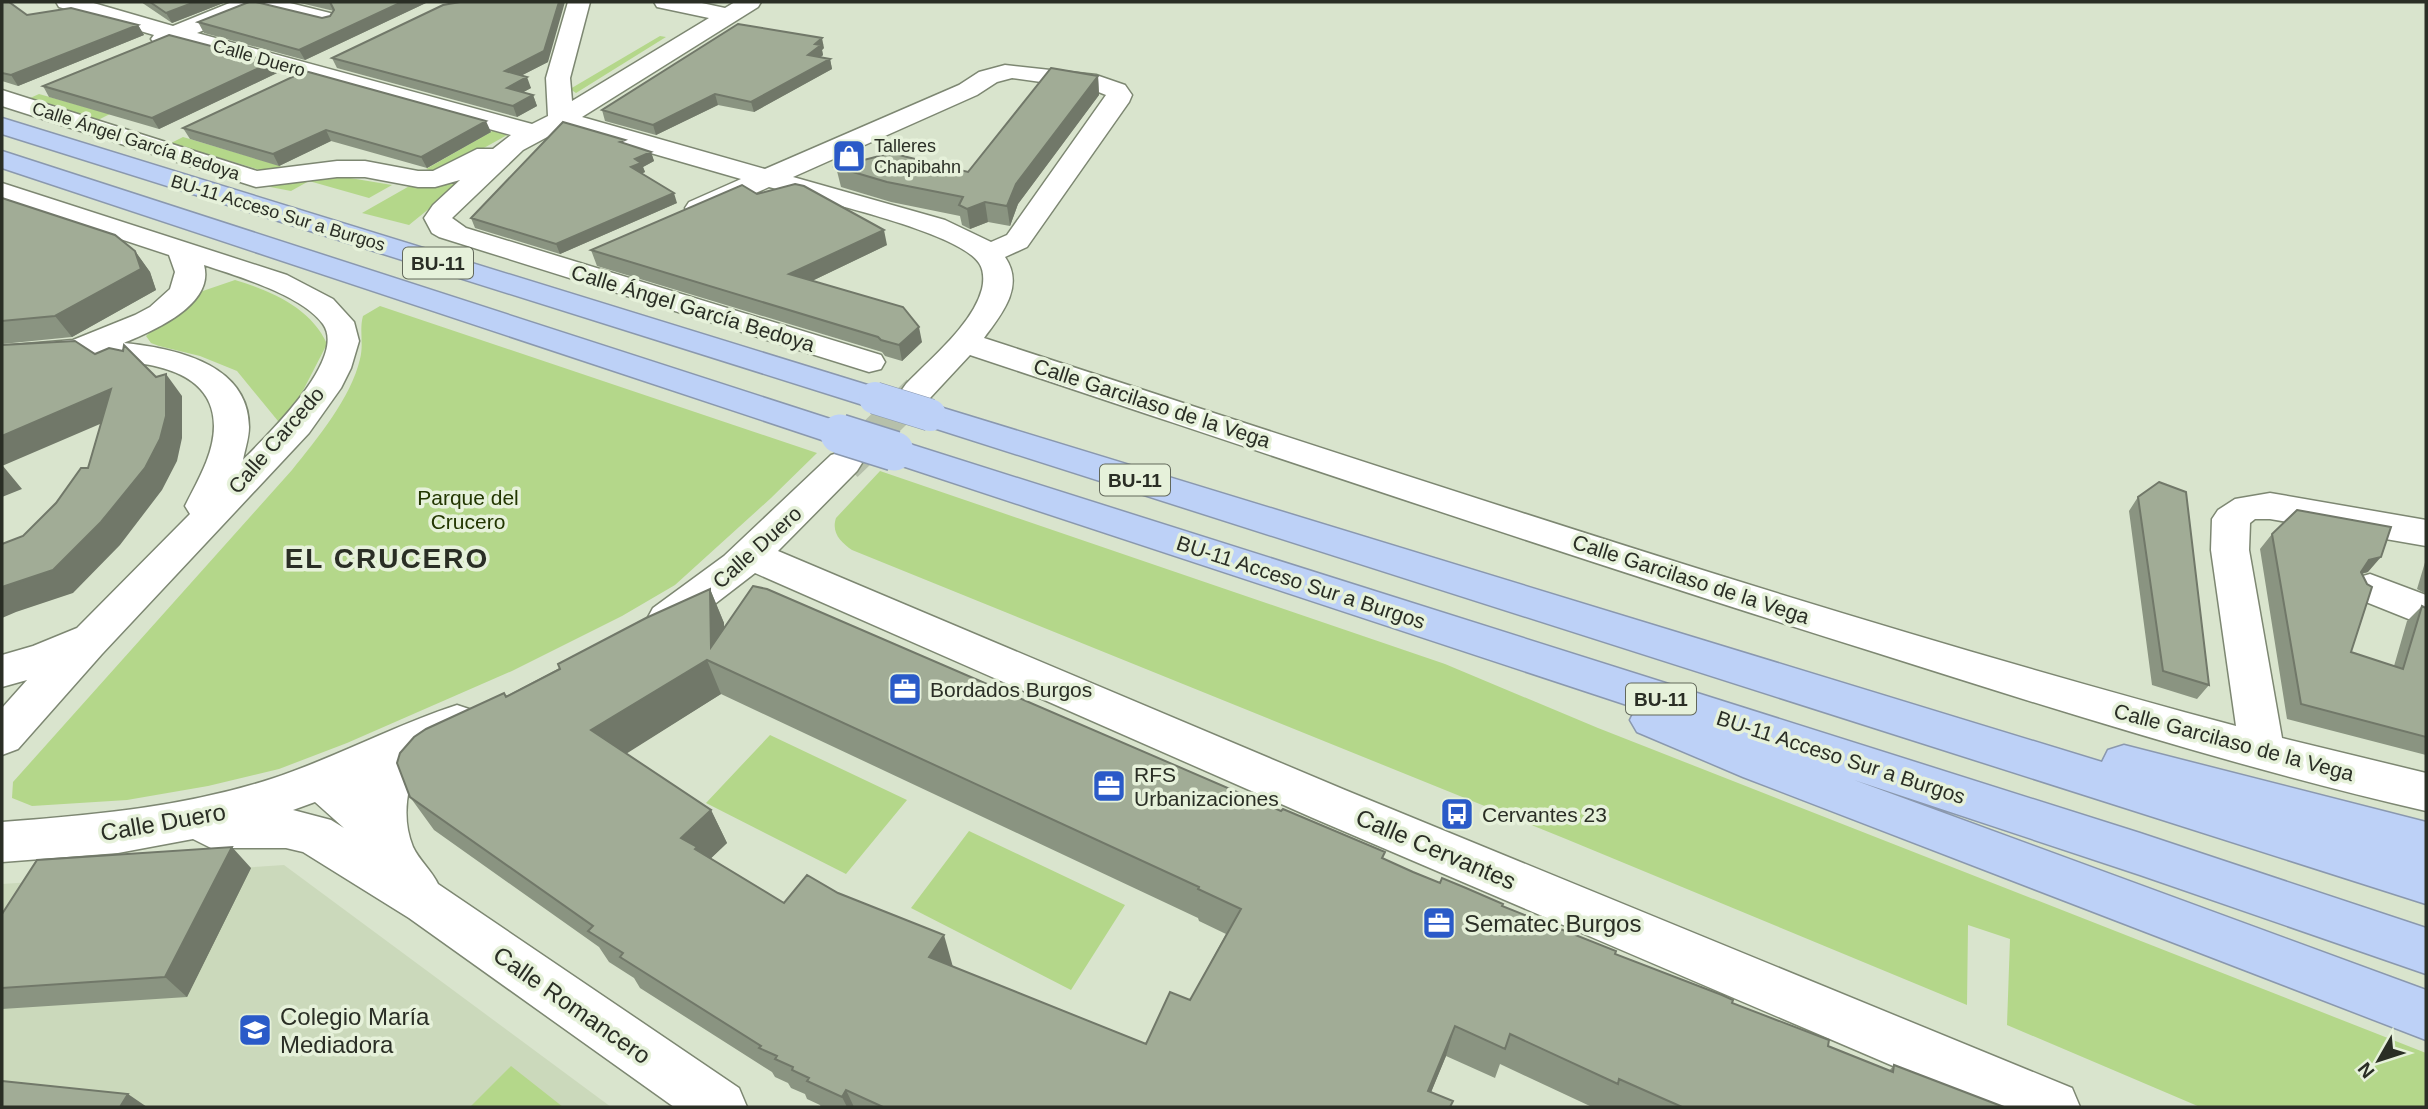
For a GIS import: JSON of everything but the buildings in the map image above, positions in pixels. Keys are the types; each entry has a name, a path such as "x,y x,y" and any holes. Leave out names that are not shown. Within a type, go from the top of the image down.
{"highway":[{"name":"BU-11 Acceso Sur a Burgos","path":"5,109 875,398 924,403"},
{"name":"BU-11 Acceso Sur a Burgos","path":"2,159 842,449 894,451 2127,850 2426,951"},
{"name":"BU-11","path":"924,403 1341,544 2426,883"},
{"path":"1341,544 1471,569 2140,767 2426,842"},
{"path":"1325,590 1759,764 2426,1015"}],"street":[{"name":"Calle Duero","path":"67,2 308,72 524,139"},
{"path":"135,50 251,2"},
{"path":"261,2 326,19"},
{"path":"561,119 558,78 579,2"},
{"path":"665,2 728,15"},
{"path":"524,139 750,2"},
{"path":"271,89 344,54"},
{"path":"674,218 968,90 989,75 1012,71 1096,82 1116,90 1119,95 1017,241 987,254"},
{"path":"5,109 45,87"},
{"name":"Calle Ángel García Bedoya","path":"5,109 152,145 256,179 365,169 428,180 451,174 524,139"},
{"path":"561,119 935,226 964,237 987,254 998,273 998,293 988,313 963,341 924,403"},
{"path":"152,145 185,129"},
{"name":"Calle Ángel García Bedoya","path":"524,139 443,211 438,218 439,224 445,230 869,362"},
{"path":"2,191 181,249 190,271 187,287 139,340"},
{"name":"Calle Carcedo","path":"4,718 96,634 178,551 313,403 337,362 343,342 335,319 317,303 275,282 181,249"},
{"path":"561,267 599,251"},
{"name":"Calle Carcedo","path":"2,356 139,340 209,377 226,397 232,416 232,440 221,473 178,551"},
{"name":"Calle Garcilaso de la Vega","path":"963,341 1608,554 2051,692 2262,751 2426,792"},
{"name":"Calle Duero","path":"638,636 697,601 751,555 804,504 842,449"},
{"path":"804,504 800,542 809,570 821,586"},
{"path":"2262,751 2230,550 2231,519 2238,511 2251,506 2288,508 2426,533"},
{"name":"Calle Cervantes","path":"751,555 1329,804 2053,1107"},
{"name":"Calle Cervantes","path":"697,601 763,586 821,586"},
{"path":"2370,588 2426,611"},
{"path":"2,671 45,659 96,634"},
{"name":"Calle Duero","path":"2,842 156,827 248,805 321,781 491,707"},
{"name":"Calle Romancero","path":"391,853 384,831 382,806 390,769 403,747"},
{"path":"314,834 309,807 321,781"},
{"name":"Calle Romancero","path":"321,781 355,807 425,903"},
{"name":"Calle Romancero","path":"156,827 286,828 314,834 425,903 720,1107"}],"shaded area":[{"name":"Colegio María Mediadora","path":"284,865 611,1107 2,1107 2,884"}],"green space":[{"path":"660,36 666,37 576,93 570,89"},
{"path":"39,94 110,114 98,120 28,99"},
{"path":"494,130 509,134 439,173 426,169"},
{"path":"183,137 281,166 270,173 171,143"},
{"path":"499,152 409,225 362,213 413,184"},
{"path":"344,177 392,185 369,198 309,181 291,191 265,186 295,180"},
{"path":"235,280 276,296 300,311 320,331 327,344 293,410 283,421 278,421 237,371 200,356 151,343 146,336 194,294"},
{"name":"Parque del Crucero","path":"380,306 817,453 675,585 622,616 512,671 347,743 279,769 208,786 127,800 32,806 12,798 13,782 292,470 322,432 356,374 361,353 363,316"},
{"path":"880,471 1445,664 1598,728 2426,1053 2426,1107 2200,1107 2007,1025 2010,939 1968,925 1967,1005 1566,839 852,550 836,533 836,518"},
{"path":"770,735 907,800 846,874 706,803"},
{"path":"969,831 1125,905 1071,990 911,908"},
{"path":"511,1066 563,1107 470,1107"}],"tunnel":[{"path":"875,433 918,391"},
{"path":"844,463 877,431"}],"place":[{"name":"Talleres Chapibahn","path":"849,156"},
{"name":"Bordados Burgos","path":"905,689"},
{"name":"RFS Urbanizaciones","path":"1109,786"},
{"name":"Cervantes 23","path":"1457,814"},
{"name":"Sematec Burgos","path":"1439,923"},
{"name":"Colegio María Mediadora","path":"255,1030"}],"district":[{"name":"EL CRUCERO","path":"387,558"}]}
